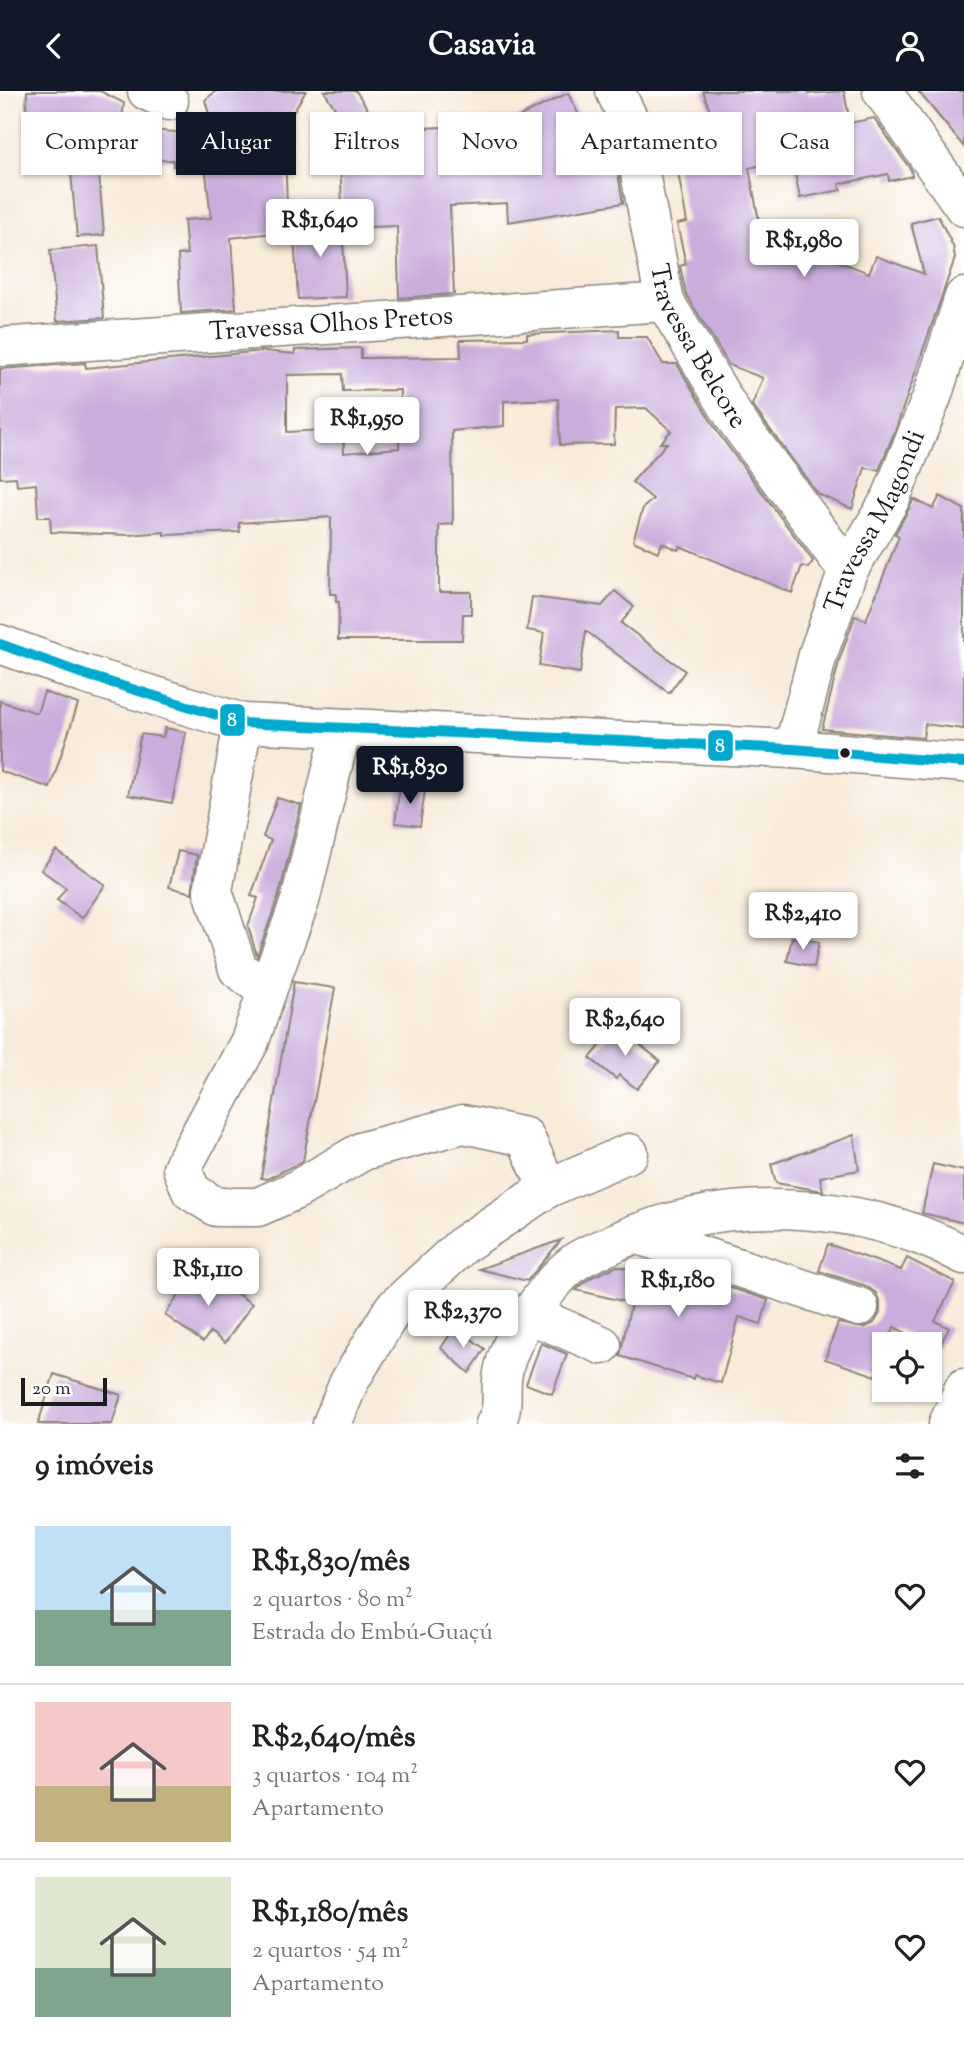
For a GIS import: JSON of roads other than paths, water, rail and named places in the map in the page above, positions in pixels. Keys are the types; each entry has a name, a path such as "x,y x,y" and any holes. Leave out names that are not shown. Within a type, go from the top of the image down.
{"street":[{"name":"Travessa Belcore","path":"615,91 629,122 665,302 736,420 848,571"},
{"path":"882,91 964,207"},
{"name":"Travessa Magondi","path":"793,749 818,651 848,571 891,498 932,397 964,297"},
{"name":"Travessa Olhos Pretos","path":"0,347 665,302"},
{"path":"0,644 83,674 243,723 793,749 964,763"},
{"path":"243,723 213,891 238,969 267,991"},
{"path":"342,728 299,901 250,1041 182,1168 191,1191 216,1207 258,1207 296,1190 363,1151 464,1124 525,1137 548,1188"},
{"path":"332,1424 349,1382 393,1309 464,1244 548,1188 629,1153"},
{"path":"495,1424 502,1410 503,1373 530,1314 558,1277 576,1261 635,1234 698,1215 766,1209 834,1213 886,1223 932,1238 964,1255"},
{"path":"635,1234 859,1307"},
{"path":"530,1314 602,1345"}]}
